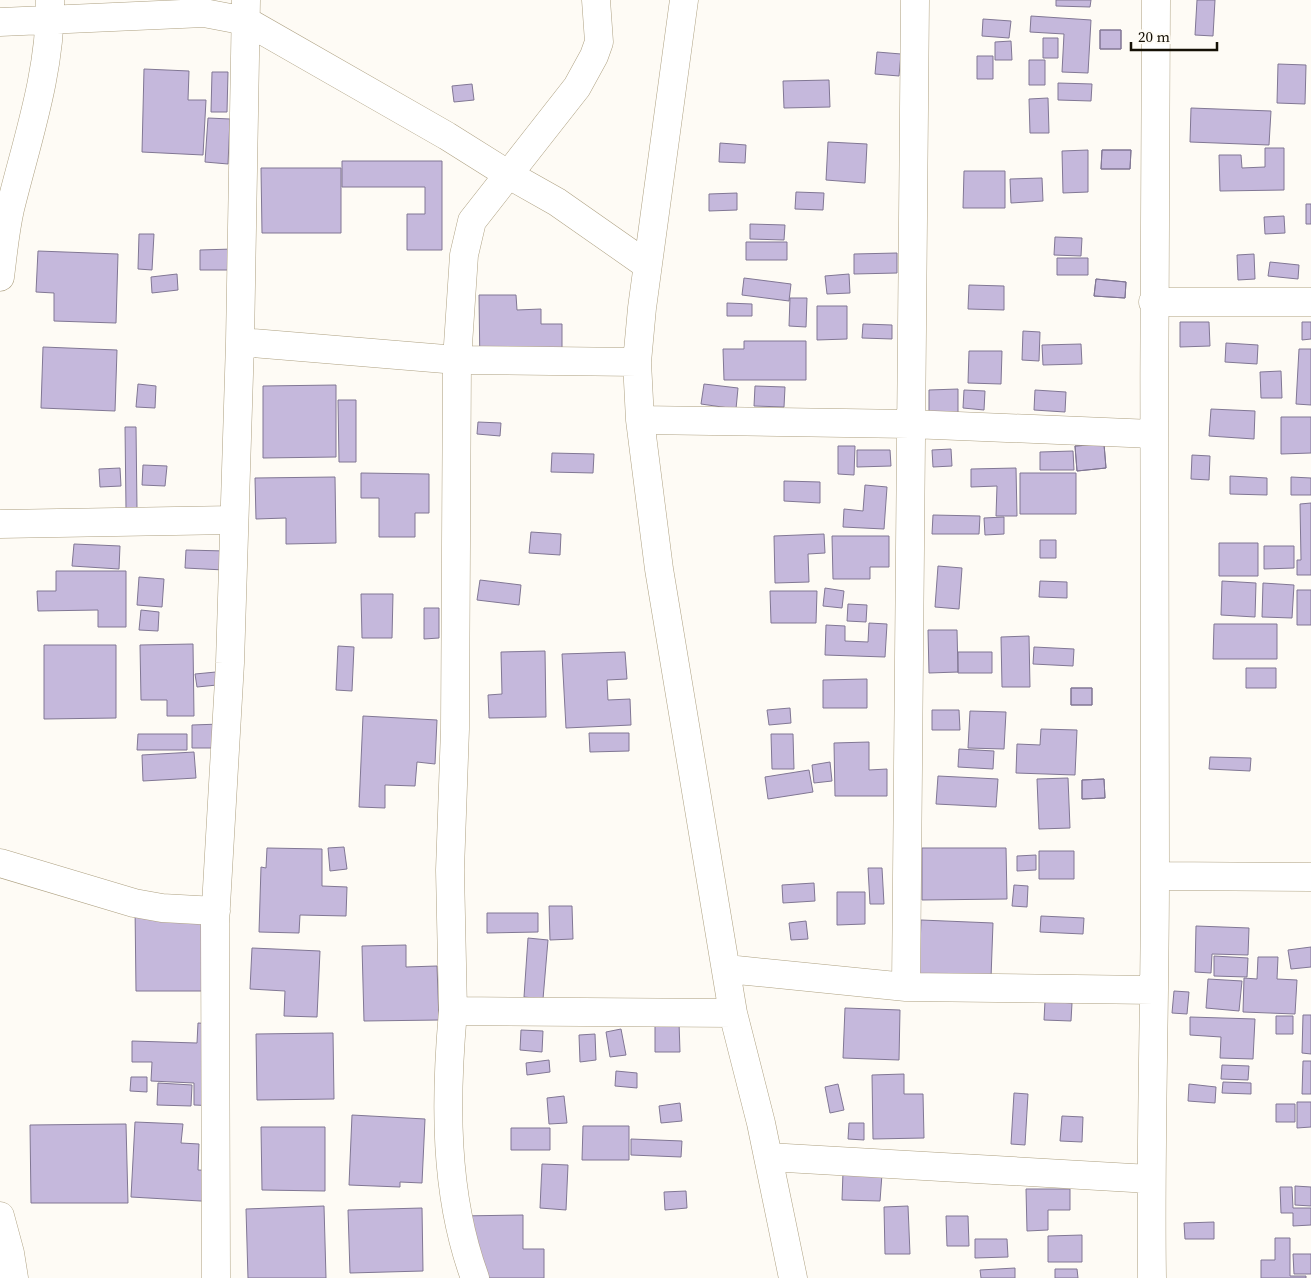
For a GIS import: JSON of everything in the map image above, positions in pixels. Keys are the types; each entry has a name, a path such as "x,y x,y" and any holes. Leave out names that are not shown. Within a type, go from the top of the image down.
{"street":[{"path":"475,1278 459,1226 452,1188 448,1058 452,1011 450,870 455,728 457,360 464,255 468,231 478,211 509,175 577,87 594,56 599,42 596,0"},
{"path":"684,0 647,265 637,362 640,420 660,569 733,1013 768,1157 792,1278"},
{"path":"906,987 915,0"},
{"path":"1152,1278 1150,1178 1155,876 1153,302 1156,0"},
{"path":"0,22 50,10 204,13 246,11 509,175 557,202 647,265"},
{"path":"0,277 5,209 38,102 48,52 50,10"},
{"path":"216,1278 216,911 230,663 240,342 246,11"},
{"path":"1153,302 1311,302"},
{"path":"240,342 457,360 637,362"},
{"path":"640,420 910,424 1153,434"},
{"path":"0,524 233,520"},
{"path":"0,863 134,903 162,908 216,911"},
{"path":"1155,876 1311,877"},
{"path":"727,969 906,987 1154,990"},
{"path":"452,1011 733,1013"},
{"path":"768,1157 1150,1178"},
{"path":"0,1216 10,1253 14,1278"}],"building":[{"path":"1056,0 1091,0 1090,7 1056,6"},
{"path":"1197,0 1215,0 1213,36 1195,35"},
{"path":"1031,16 1091,20 1088,73 1062,72 1064,34 1030,32"},
{"path":"983,19 1011,21 1009,38 982,36"},
{"path":"1100,30 1121,30 1121,49 1100,49"},
{"path":"1100,30 1121,30 1121,49 1100,49"},
{"path":"1043,38 1058,38 1058,58 1043,58"},
{"path":"1011,41 1012,60 995,60 995,42"},
{"path":"877,52 901,54 899,76 875,74"},
{"path":"977,56 993,56 993,79 977,79"},
{"path":"1029,60 1045,60 1045,85 1029,85"},
{"path":"1278,64 1306,65 1305,104 1277,103"},
{"path":"144,69 189,71 188,100 206,100 203,155 142,152"},
{"path":"212,72 228,72 227,112 211,112"},
{"path":"829,80 830,107 784,108 783,81"},
{"path":"1058,83 1092,84 1091,101 1058,100"},
{"path":"472,84 474,100 454,102 452,86"},
{"path":"1048,98 1049,133 1030,133 1029,99"},
{"path":"1191,108 1271,111 1269,145 1190,142"},
{"path":"208,118 230,119 228,164 205,162"},
{"path":"828,142 867,144 865,183 826,180"},
{"path":"720,143 746,145 745,163 719,162"},
{"path":"1265,148 1284,148 1284,190 1220,191 1219,155 1241,155 1242,168 1265,167"},
{"path":"1088,150 1088,192 1063,193 1062,151"},
{"path":"1102,150 1131,150 1130,169 1101,169"},
{"path":"1102,150 1131,150 1130,169 1101,169"},
{"path":"342,161 442,161 442,250 407,250 407,214 425,214 425,187 342,187"},
{"path":"261,168 341,168 341,233 262,233"},
{"path":"964,171 1005,171 1005,208 963,208"},
{"path":"1042,178 1043,201 1011,203 1010,179"},
{"path":"796,192 824,193 823,210 795,209"},
{"path":"737,193 737,210 709,211 709,194"},
{"path":"1306,204 1311,204 1311,224 1306,224"},
{"path":"1284,216 1285,233 1265,234 1264,217"},
{"path":"750,224 785,225 784,240 750,239"},
{"path":"139,234 154,234 152,270 138,269"},
{"path":"1055,237 1082,238 1081,256 1054,255"},
{"path":"746,242 787,242 787,260 746,260"},
{"path":"233,249 234,270 200,270 200,250"},
{"path":"38,251 118,254 116,323 54,321 54,293 36,292"},
{"path":"897,253 897,273 854,274 854,254"},
{"path":"1254,254 1255,279 1238,280 1237,255"},
{"path":"1057,258 1088,258 1088,275 1057,275"},
{"path":"1270,262 1299,265 1298,279 1268,276"},
{"path":"177,274 178,290 152,293 151,277"},
{"path":"849,274 850,293 827,294 825,276"},
{"path":"744,278 791,284 789,301 742,295"},
{"path":"1096,279 1126,282 1125,298 1094,296"},
{"path":"1096,279 1126,282 1125,298 1094,296"},
{"path":"969,285 1004,286 1004,310 968,309"},
{"path":"479,295 516,295 517,310 541,309 541,324 562,324 562,370 480,371"},
{"path":"790,298 807,298 806,327 789,326"},
{"path":"727,303 752,304 752,316 727,316"},
{"path":"817,306 847,306 847,339 817,340"},
{"path":"1180,322 1209,322 1210,346 1180,347"},
{"path":"1302,322 1311,322 1311,339 1302,340"},
{"path":"863,324 892,325 892,339 862,338"},
{"path":"1023,331 1040,332 1039,361 1022,360"},
{"path":"744,341 806,341 806,380 724,380 723,349 744,349"},
{"path":"1226,343 1258,345 1257,364 1225,362"},
{"path":"1081,344 1082,364 1043,365 1042,345"},
{"path":"43,347 117,350 115,411 41,408"},
{"path":"1299,349 1311,349 1311,405 1296,404"},
{"path":"969,351 1002,351 1001,384 968,383"},
{"path":"1281,371 1282,398 1261,398 1260,372"},
{"path":"138,384 156,386 155,408 136,407"},
{"path":"704,384 738,388 736,409 701,404"},
{"path":"336,385 336,457 263,458 263,386"},
{"path":"755,386 785,387 784,407 754,406"},
{"path":"958,389 958,415 929,416 929,390"},
{"path":"964,390 985,391 984,410 963,408"},
{"path":"1035,390 1066,392 1065,412 1034,410"},
{"path":"338,400 356,400 356,462 339,462"},
{"path":"1211,409 1255,411 1254,439 1209,436"},
{"path":"1281,417 1311,417 1311,453 1281,454"},
{"path":"478,422 501,423 500,436 477,434"},
{"path":"125,427 136,427 137,509 126,509"},
{"path":"1104,444 1106,468 1077,471 1075,446"},
{"path":"1104,444 1106,468 1077,471 1075,446"},
{"path":"838,446 855,446 854,475 838,474"},
{"path":"951,449 952,466 933,467 932,450"},
{"path":"857,450 890,450 891,466 857,467"},
{"path":"1073,451 1074,470 1040,470 1040,452"},
{"path":"552,453 594,454 593,473 551,472"},
{"path":"1192,455 1210,456 1209,480 1191,479"},
{"path":"143,465 167,466 165,486 142,485"},
{"path":"120,468 121,486 100,487 99,469"},
{"path":"1016,468 1017,516 996,516 997,486 971,487 971,469"},
{"path":"361,473 429,474 429,513 415,513 415,537 379,537 379,498 361,498"},
{"path":"1020,473 1076,473 1076,514 1020,514"},
{"path":"1230,476 1267,478 1267,495 1230,494"},
{"path":"335,477 336,543 286,544 286,518 256,519 255,478"},
{"path":"1291,477 1311,478 1311,495 1291,495"},
{"path":"784,481 820,482 820,503 784,501"},
{"path":"865,485 887,487 884,529 843,527 844,509 863,511"},
{"path":"1311,503 1311,575 1297,575 1297,560 1301,560 1300,504"},
{"path":"933,515 980,516 979,534 932,534"},
{"path":"1004,517 1004,534 985,535 984,518"},
{"path":"531,532 561,534 560,555 529,553"},
{"path":"824,534 825,553 808,554 809,582 775,583 774,536"},
{"path":"832,536 889,536 889,567 870,567 870,579 833,579"},
{"path":"1040,540 1056,540 1056,558 1040,558"},
{"path":"1219,543 1258,543 1258,576 1219,576"},
{"path":"74,544 120,546 119,569 72,566"},
{"path":"1264,546 1294,546 1294,568 1264,569"},
{"path":"186,550 225,551 224,570 185,568"},
{"path":"938,566 962,568 959,609 935,607"},
{"path":"56,571 126,571 126,627 98,627 98,610 38,611 37,591 56,591"},
{"path":"139,577 164,579 162,607 137,605"},
{"path":"480,580 521,585 519,605 477,600"},
{"path":"1040,581 1067,582 1067,598 1039,597"},
{"path":"1222,581 1256,583 1255,617 1221,615"},
{"path":"1263,583 1294,585 1292,618 1262,617"},
{"path":"825,588 844,591 842,608 823,606"},
{"path":"1297,590 1311,590 1311,625 1297,625"},
{"path":"770,591 817,591 816,623 771,623"},
{"path":"361,594 393,594 392,638 362,638"},
{"path":"848,604 867,605 866,622 847,621"},
{"path":"424,608 439,608 439,638 424,639"},
{"path":"141,610 159,612 158,631 139,630"},
{"path":"869,623 887,624 885,657 825,655 826,625 845,626 845,641 868,642"},
{"path":"1214,624 1277,624 1277,659 1213,659"},
{"path":"928,630 957,630 958,672 929,673"},
{"path":"1029,636 1030,687 1002,687 1001,637"},
{"path":"193,644 194,716 167,716 167,700 141,700 140,645"},
{"path":"44,645 116,645 116,718 44,719"},
{"path":"338,646 354,647 352,691 336,690"},
{"path":"1034,647 1074,649 1073,666 1033,664"},
{"path":"545,651 546,717 489,718 488,695 502,694 501,652"},
{"path":"625,652 627,679 607,680 608,700 630,699 631,725 566,728 562,654"},
{"path":"958,652 992,652 992,673 958,673"},
{"path":"1246,668 1276,668 1276,688 1246,688"},
{"path":"216,672 217,685 197,687 195,674"},
{"path":"867,679 867,708 823,708 823,680"},
{"path":"1071,688 1092,688 1092,705 1071,705"},
{"path":"1071,688 1092,688 1092,705 1071,705"},
{"path":"790,708 791,723 769,725 767,710"},
{"path":"932,710 959,710 960,730 932,730"},
{"path":"970,711 1006,712 1004,749 968,748"},
{"path":"363,716 437,720 435,764 417,762 415,786 385,785 385,808 359,807"},
{"path":"221,724 221,748 192,748 192,725"},
{"path":"1041,729 1077,730 1075,775 1016,773 1017,744 1040,745"},
{"path":"589,733 629,733 629,751 590,752"},
{"path":"138,734 187,734 187,750 137,750"},
{"path":"771,734 793,734 794,769 772,769"},
{"path":"869,742 869,770 887,769 887,796 835,796 834,743"},
{"path":"959,749 994,751 993,769 958,767"},
{"path":"194,752 196,778 143,781 142,755"},
{"path":"1210,757 1251,758 1250,771 1209,769"},
{"path":"830,762 832,781 814,783 812,765"},
{"path":"809,770 813,792 768,799 765,777"},
{"path":"938,776 998,779 996,807 936,804"},
{"path":"1068,778 1070,828 1039,829 1037,779"},
{"path":"1104,779 1105,798 1082,799 1082,780"},
{"path":"1104,779 1105,798 1082,799 1082,780"},
{"path":"344,847 347,869 330,871 328,848"},
{"path":"267,848 322,849 322,886 347,887 346,916 300,915 299,933 259,932 261,867 266,868"},
{"path":"922,848 1006,848 1007,899 922,900"},
{"path":"1039,851 1074,851 1074,879 1039,879"},
{"path":"1036,855 1036,870 1017,871 1017,856"},
{"path":"868,868 882,868 884,904 870,904"},
{"path":"814,883 815,901 783,903 782,885"},
{"path":"1014,885 1028,886 1027,907 1012,906"},
{"path":"837,892 865,892 865,924 837,925"},
{"path":"216,905 216,991 136,991 135,906"},
{"path":"549,906 572,906 573,939 550,940"},
{"path":"487,913 538,913 538,932 487,933"},
{"path":"1041,916 1084,918 1083,934 1040,932"},
{"path":"921,920 993,923 991,978 919,975"},
{"path":"806,921 808,939 791,940 789,923"},
{"path":"1196,926 1249,928 1248,955 1212,954 1211,973 1195,972"},
{"path":"528,938 548,940 543,999 524,997"},
{"path":"406,945 406,967 437,966 439,1020 364,1021 362,946"},
{"path":"1311,947 1311,967 1291,969 1288,950"},
{"path":"252,948 320,951 317,1017 284,1016 285,991 250,989"},
{"path":"1214,956 1248,958 1247,977 1214,976"},
{"path":"1258,957 1278,957 1277,979 1297,980 1295,1014 1243,1012 1244,978 1257,979"},
{"path":"1208,979 1242,981 1239,1011 1206,1008"},
{"path":"1174,991 1189,992 1187,1014 1172,1013"},
{"path":"1045,1001 1072,1003 1071,1021 1044,1020"},
{"path":"845,1008 900,1010 899,1060 843,1058"},
{"path":"1303,1015 1311,1015 1311,1054 1302,1053"},
{"path":"1276,1016 1293,1016 1293,1034 1276,1034"},
{"path":"1190,1017 1255,1019 1253,1059 1220,1058 1221,1037 1190,1035"},
{"path":"655,1022 679,1022 680,1052 655,1052"},
{"path":"198,1023 215,1024 218,1106 194,1105 194,1083 151,1081 152,1062 132,1062 132,1041 197,1043"},
{"path":"621,1029 626,1055 610,1057 606,1032"},
{"path":"521,1030 543,1031 542,1052 520,1050"},
{"path":"333,1033 334,1099 257,1100 256,1034"},
{"path":"595,1034 596,1060 580,1062 579,1035"},
{"path":"549,1060 550,1072 527,1075 526,1063"},
{"path":"1303,1061 1311,1061 1311,1094 1302,1094"},
{"path":"1222,1065 1249,1066 1248,1080 1221,1079"},
{"path":"616,1071 637,1073 637,1088 615,1086"},
{"path":"904,1074 904,1094 923,1094 924,1138 873,1139 872,1075"},
{"path":"131,1077 147,1077 147,1092 130,1091"},
{"path":"1223,1082 1251,1083 1251,1094 1222,1093"},
{"path":"158,1083 192,1085 191,1106 157,1105"},
{"path":"838,1084 844,1110 830,1113 825,1087"},
{"path":"1189,1084 1216,1087 1215,1103 1188,1101"},
{"path":"1014,1093 1028,1094 1025,1145 1011,1144"},
{"path":"564,1096 567,1123 549,1124 547,1098"},
{"path":"1297,1102 1311,1102 1311,1127 1297,1128"},
{"path":"680,1103 682,1121 661,1123 659,1106"},
{"path":"1276,1104 1295,1104 1295,1122 1276,1122"},
{"path":"352,1115 425,1119 422,1183 400,1182 400,1187 349,1185"},
{"path":"1062,1116 1083,1117 1082,1142 1060,1141"},
{"path":"135,1122 183,1124 181,1143 199,1144 198,1170 220,1171 218,1202 131,1197"},
{"path":"849,1123 864,1123 864,1140 848,1139"},
{"path":"126,1124 128,1203 31,1203 30,1125"},
{"path":"583,1126 629,1126 629,1160 582,1160"},
{"path":"261,1127 325,1127 325,1191 262,1190"},
{"path":"511,1128 550,1128 550,1150 511,1150"},
{"path":"631,1139 682,1141 681,1157 631,1155"},
{"path":"542,1164 568,1165 566,1210 540,1208"},
{"path":"843,1172 882,1174 880,1201 842,1200"},
{"path":"1295,1186 1311,1187 1311,1206 1295,1205"},
{"path":"1280,1187 1292,1187 1293,1208 1311,1208 1311,1225 1293,1226 1293,1213 1281,1213"},
{"path":"1026,1189 1070,1189 1070,1210 1048,1210 1048,1230 1027,1231"},
{"path":"686,1191 687,1208 665,1210 664,1192"},
{"path":"324,1206 326,1278 248,1278 246,1209"},
{"path":"908,1206 910,1254 885,1254 884,1207"},
{"path":"422,1208 423,1271 350,1273 348,1210"},
{"path":"523,1215 523,1249 544,1249 544,1278 478,1278 460,1216"},
{"path":"946,1216 968,1216 969,1246 947,1246"},
{"path":"1214,1222 1214,1239 1185,1239 1184,1223"},
{"path":"1082,1235 1082,1262 1048,1262 1048,1236"},
{"path":"1275,1238 1290,1238 1290,1276 1306,1276 1306,1278 1261,1278 1261,1260 1275,1260"},
{"path":"975,1239 1007,1239 1008,1257 975,1258"},
{"path":"1293,1254 1311,1254 1311,1274 1294,1274"},
{"path":"1015,1268 1015,1278 981,1278 980,1270"},
{"path":"1055,1269 1077,1269 1078,1278 1055,1278"}]}
